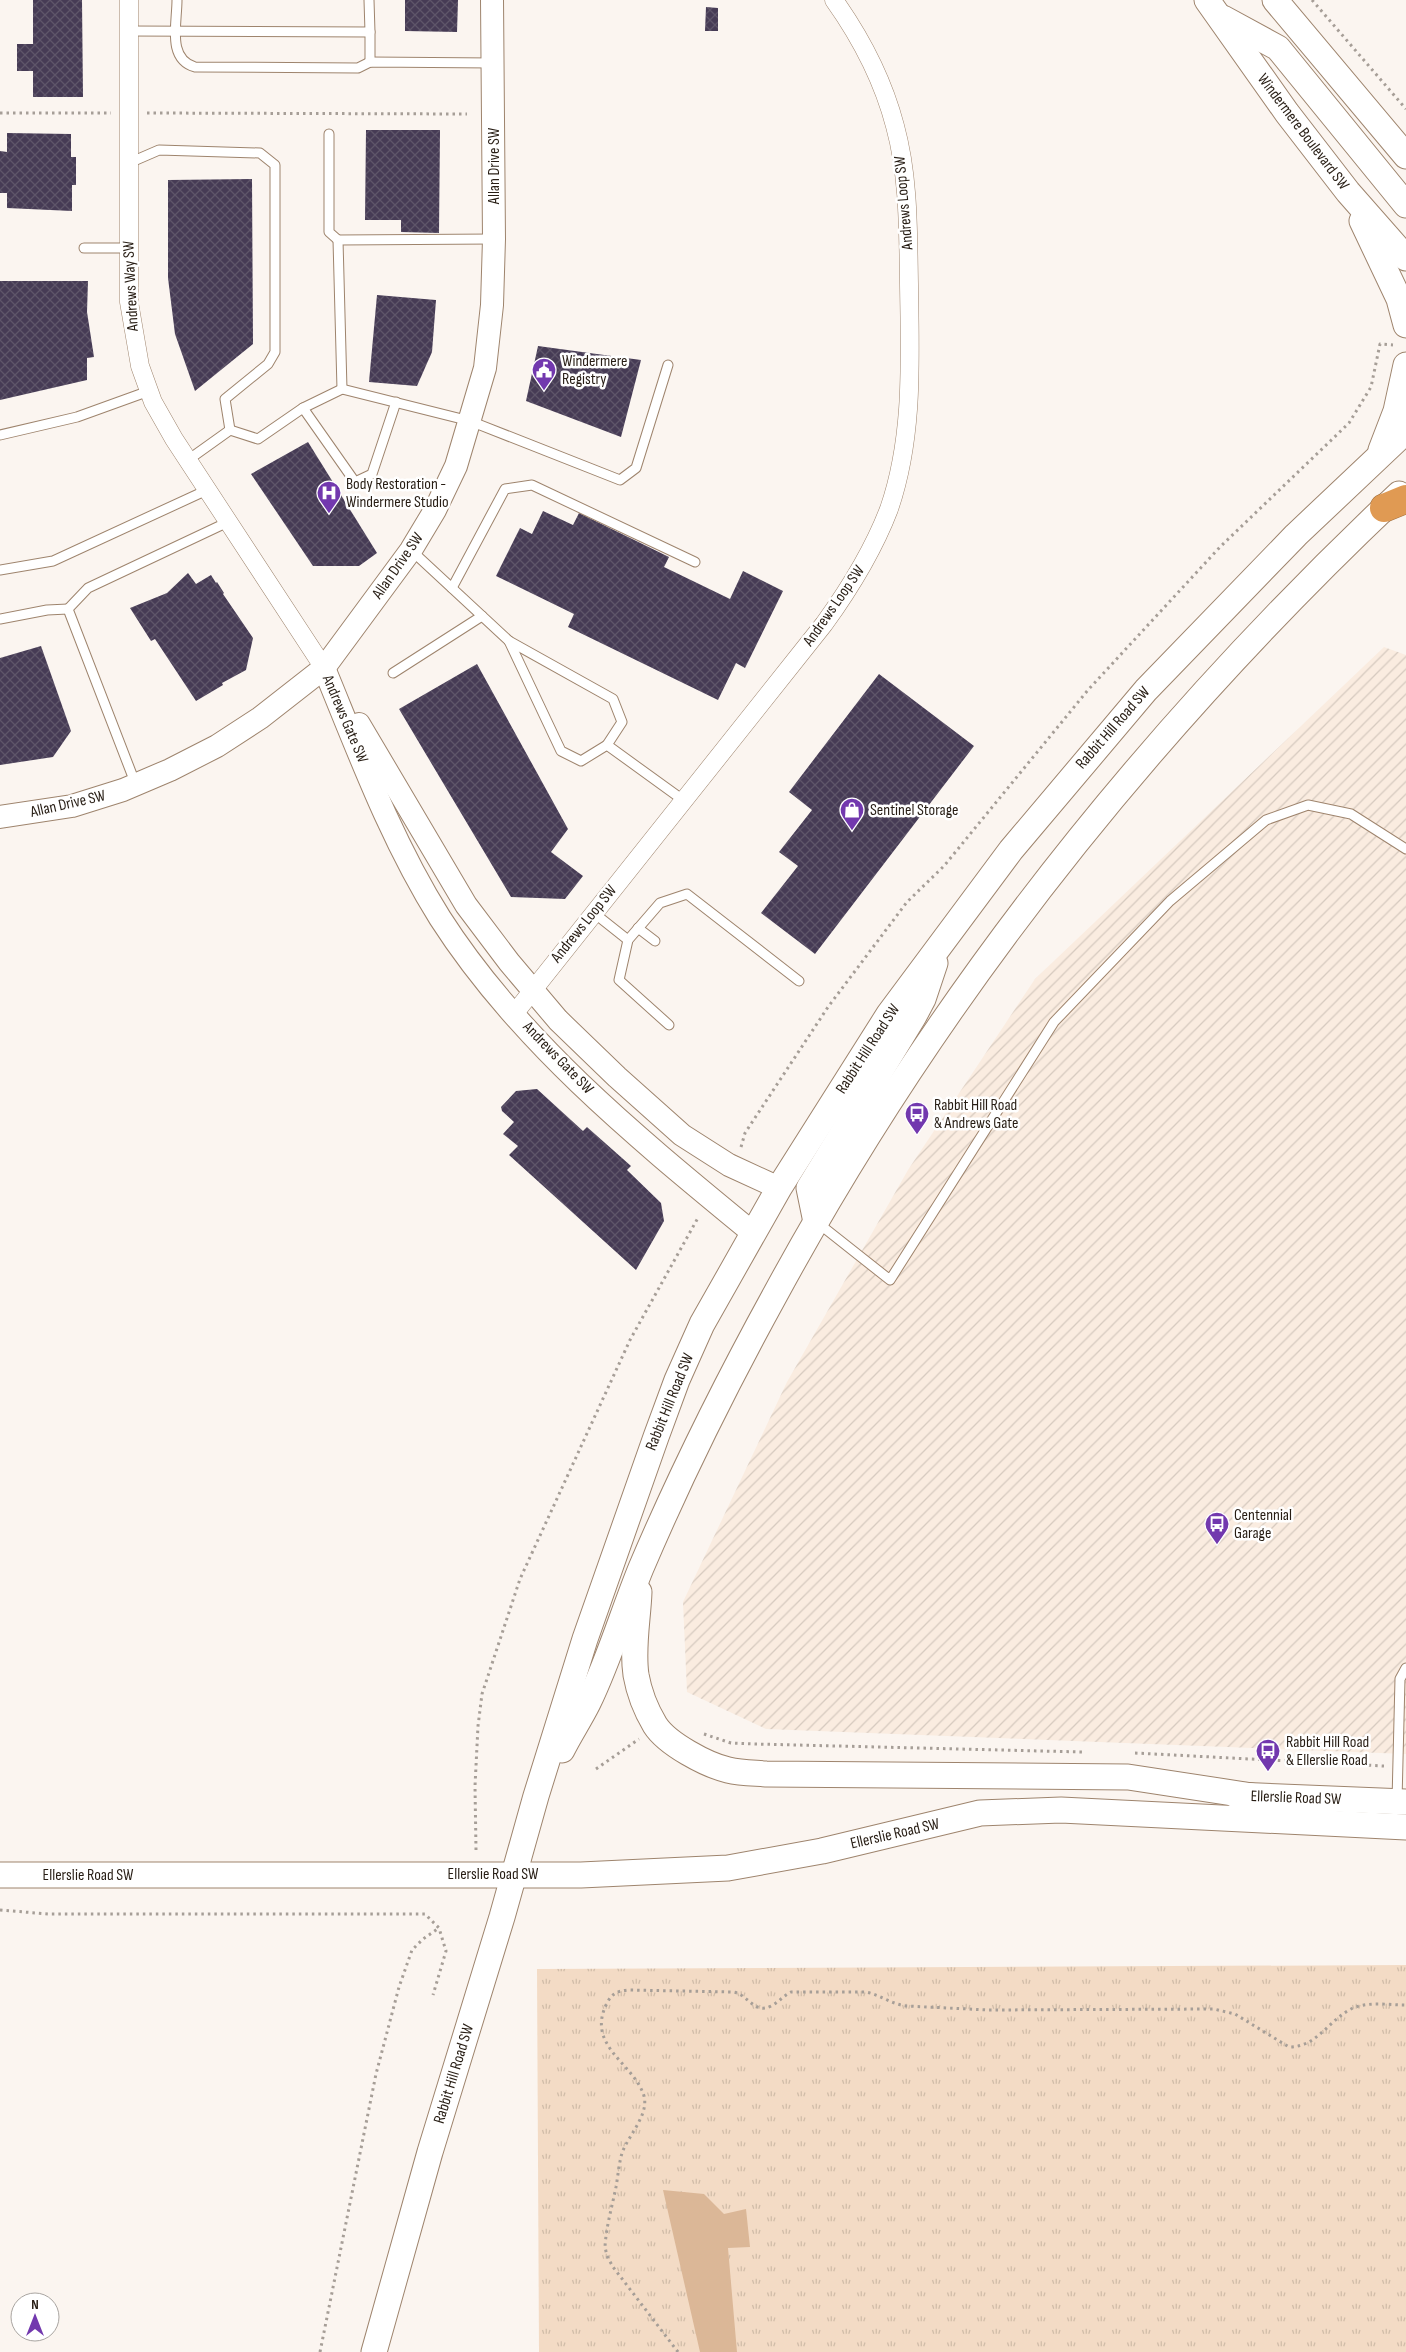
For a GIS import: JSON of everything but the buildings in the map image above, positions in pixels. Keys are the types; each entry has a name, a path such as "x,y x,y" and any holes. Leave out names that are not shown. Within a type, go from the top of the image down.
{"main road":[{"path":"1275,0 1406,156"},
{"path":"1212,7 1278,48 1406,205"},
{"name":"Windermere Boulevard SW","path":"1212,7 1287,113 1348,192 1406,258"},
{"path":"1348,192 1399,299 1403,345 1396,410 1378,458"},
{"name":"Rabbit Hill Road SW","path":"374,2352 411,2216 536,1796 585,1639 677,1380 702,1324 779,1188 889,1014 1017,842 1146,690 1276,555 1406,431"},
{"name":"Rabbit Hill Road SW","path":"536,1796 589,1700 640,1570 668,1506 722,1395 816,1222 913,1066 995,946 1084,831 1149,753 1296,593 1395,504 1406,487"},
{"path":"816,1222 809,1188 923,999 943,940"},
{"path":"640,1570 635,1653 640,1694 655,1726 671,1741 695,1757 727,1770 766,1774 1128,1777 1252,1796"},
{"name":"Ellerslie Road SW","path":"980,1813 1000,1801 1052,1791 1252,1796 1400,1814"},
{"name":"Ellerslie Road SW","path":"0,1875 581,1875 728,1868 822,1851 980,1813 1061,1810 1400,1814"}],"street":[{"name":"Andrews Way SW","path":"129,0 129,302 140,366 149,391 166,424 324,668"},
{"name":"Andrews Loop SW","path":"514,1014 824,624 850,588 871,550 885,517 900,470 908,413 910,365 908,224 904,178 895,126 878,79 855,29 834,0"},
{"name":"Allan Drive SW","path":"0,817 72,806 136,785 217,746 260,718 324,668 411,550 435,510 456,466 485,368 492,304 494,239 493,2"},
{"name":"Andrews Gate SW","path":"324,668 389,772 430,848 466,905 558,1020 682,1135 729,1165 779,1188"},
{"name":"Andrews Gate SW","path":"324,668 392,832 440,918 488,986 551,1053 626,1127 753,1233"}],"lane":[{"path":"177,0 176,50 180,59 186,65 195,68 358,68 370,62 494,63"},
{"path":"370,0 370,62"},
{"path":"129,31 370,32"},
{"path":"329,134 329,232 338,240 494,239"},
{"path":"129,163 159,150 260,153 275,165 275,352 268,364 225,399 230,430"},
{"path":"338,240 342,389"},
{"path":"84,248 129,248"},
{"path":"230,430 258,439 304,408 342,389 470,421 620,480 636,468 668,365"},
{"path":"0,435 77,417 149,391"},
{"path":"304,408 355,482 372,474 396,402"},
{"path":"188,460 230,430"},
{"path":"452,588 505,489 532,485 695,562"},
{"path":"0,570 53,561 207,490"},
{"path":"0,619 47,610 68,609 88,588 228,522"},
{"path":"411,550 509,641 613,699 622,722 607,745 582,760 561,751 509,641"},
{"path":"68,609 136,785"},
{"path":"392,673 482,616"},
{"path":"607,745 683,800"},
{"path":"816,1222 890,1280 1054,1022 1170,901 1266,820 1308,805 1351,814 1406,849"},
{"path":"669,1025 619,980 628,940 660,903 687,894 799,981"},
{"path":"594,913 628,940"},
{"path":"638,928 655,941"},
{"path":"1400,1814 1397,1767 1400,1679 1406,1668"}],"path":[{"path":"1312,0 1406,109"},
{"path":"0,113 467,114"},
{"path":"729,1165 740,1149 746,1133 828,1007 907,902 944,866 1088,690 1220,547 1349,423 1371,387 1380,344 1403,345"},
{"path":"476,1850 475,1786 478,1726 482,1694 520,1579 630,1340 710,1198"},
{"path":"699,1731 731,1742 755,1744 1087,1752"},
{"path":"596,1769 641,1737"},
{"path":"1126,1753 1397,1767"},
{"path":"0,1910 48,1914 425,1914 439,1928 446,1951 433,1995"},
{"path":"320,2352 376,2074 399,1986 412,1950 423,1939 439,1928"},
{"path":"678,2352 613,2267 605,2247 622,2154 640,2118 644,2102 637,2084 609,2049 602,2029 604,2009 616,1992 628,1990 738,1992 758,2008 772,2006 783,1996 791,1992 865,1992 906,2006 988,2010 1214,2010 1235,2014 1288,2047 1297,2047 1312,2042 1339,2017 1359,2006 1368,2004 1406,2005"}],"shaded area":[{"name":"Centennial Garage","path":"1384,647 1406,655 1406,1754 766,1729 687,1692 683,1602 787,1382 908,1170 1035,979"},
{"path":"663,2190 704,2194 724,2214 746,2209 750,2247 728,2248 737,2352 700,2352"}],"green space":[{"path":"1406,1965 1406,2352 539,2352 537,1969"}],"place":[{"name":"Windermere Registry","path":"544,391"},
{"name":"Body Restoration - Windermere Studio","path":"329,514"},
{"name":"Sentinel Storage","path":"852,831"},
{"name":"Rabbit Hill Road & Andrews Gate","path":"917,1135"},
{"name":"Centennial Garage","path":"1217,1545"},
{"name":"Rabbit Hill Road & Ellerslie Road","path":"1268,1772"}]}
